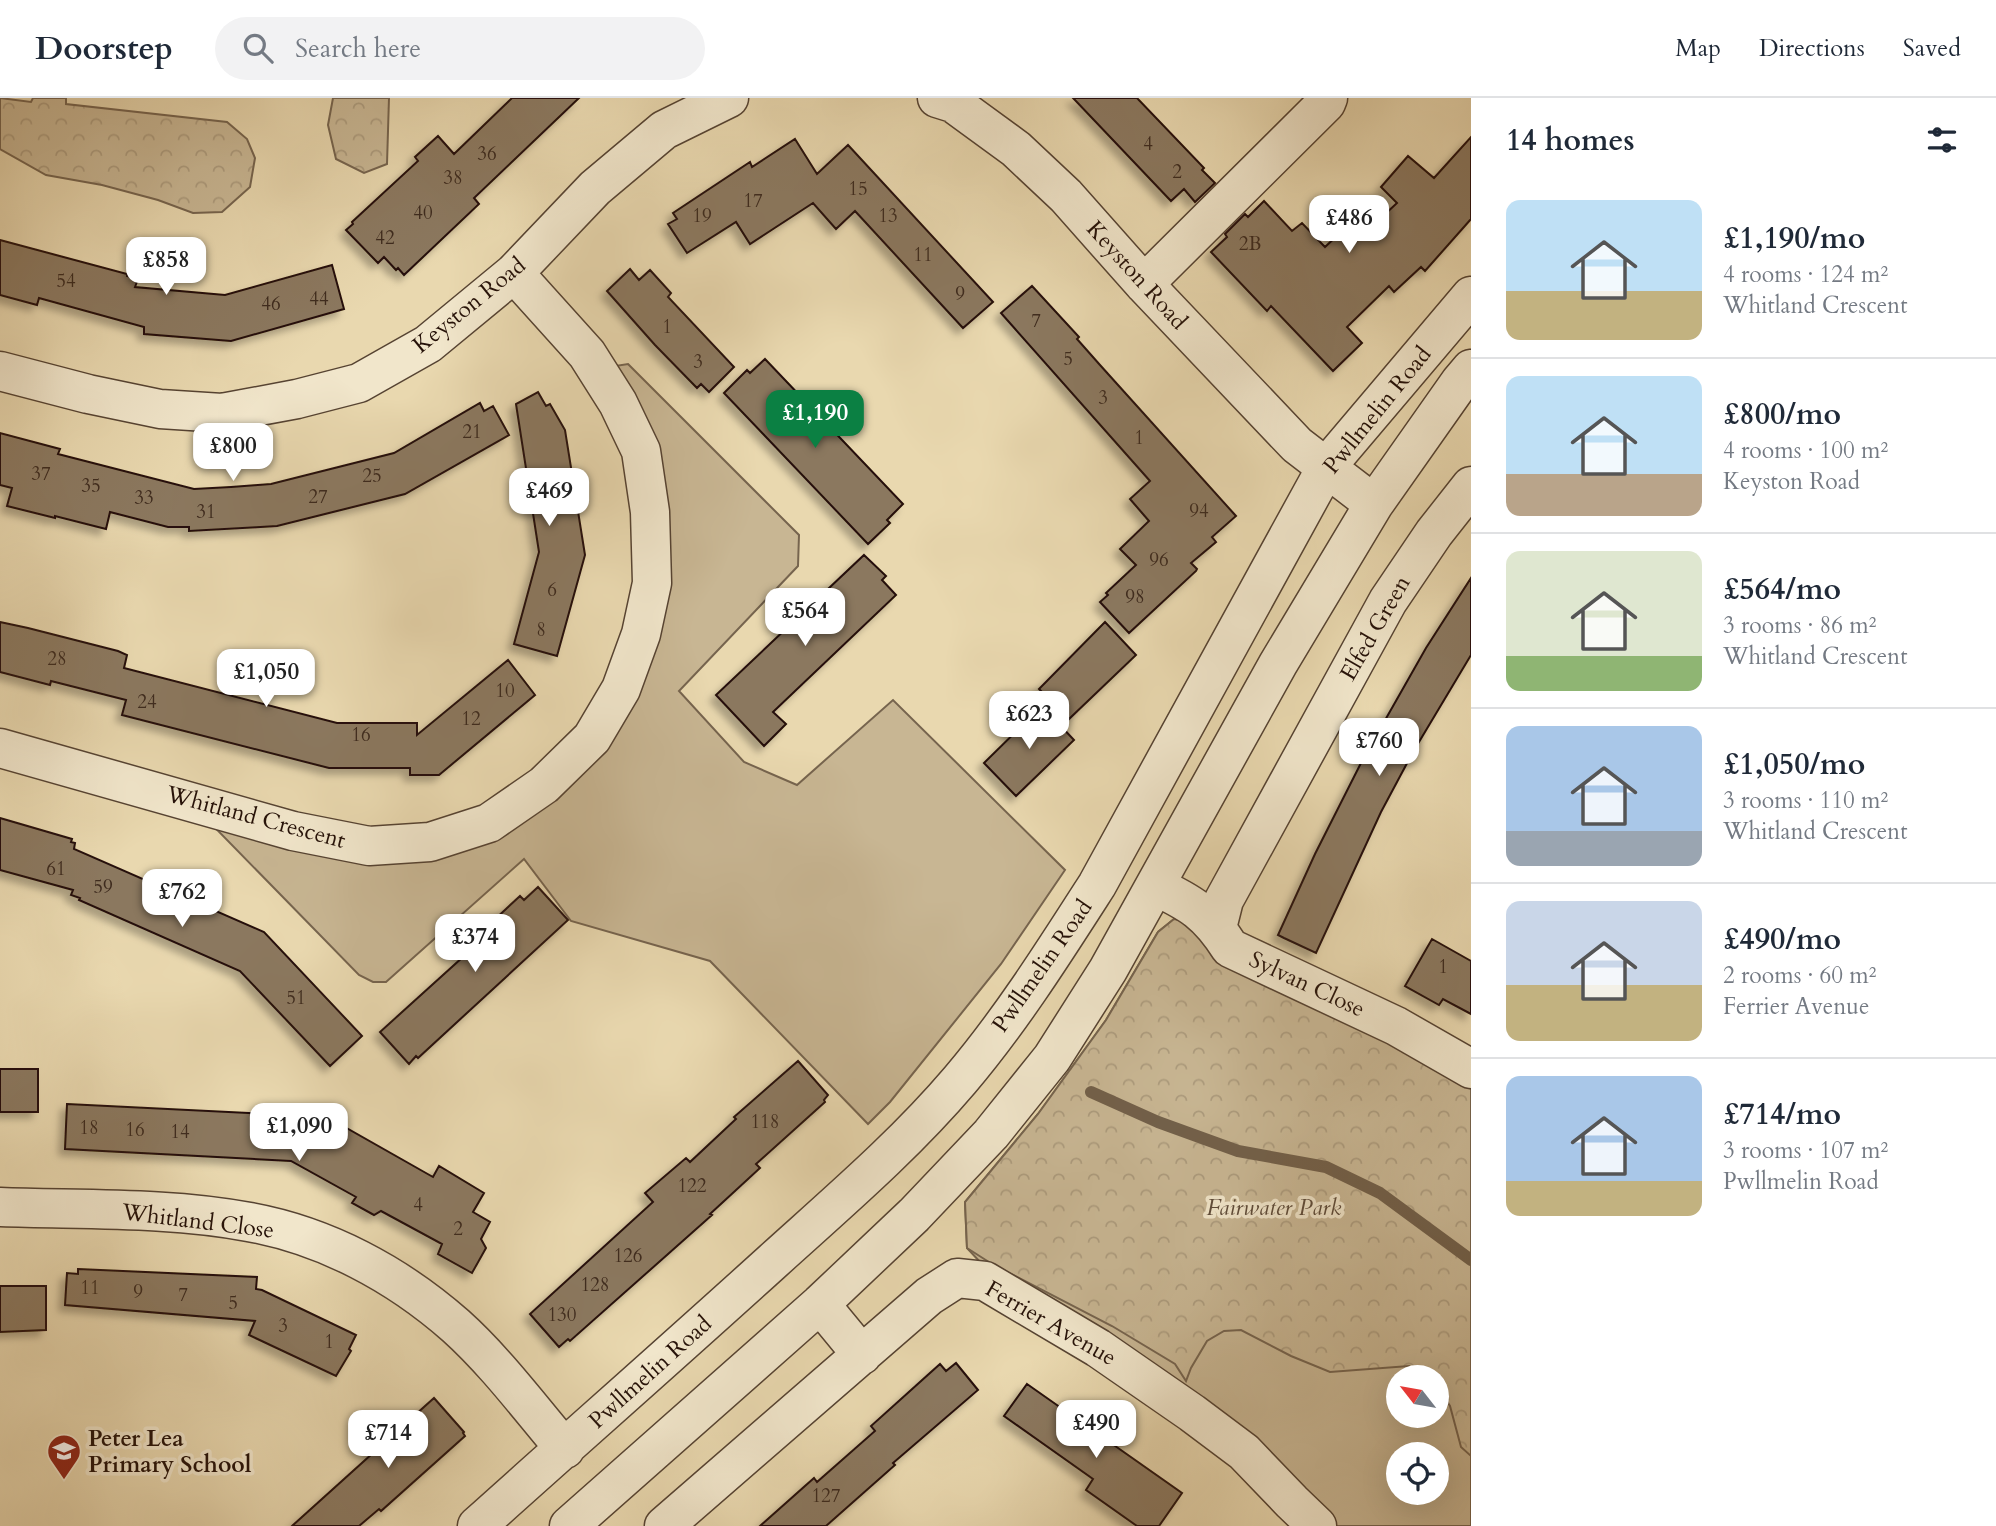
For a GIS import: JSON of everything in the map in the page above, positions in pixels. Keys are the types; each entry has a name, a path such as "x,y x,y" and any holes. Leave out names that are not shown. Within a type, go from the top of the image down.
{"street":[{"name":"Keyston Road","path":"0,371 160,409 222,413 359,383 428,344 514,273 595,188 664,130 729,98"},
{"name":"Keyston Road","path":"937,98 953,103 1016,149 1066,196 1143,284 1297,444 1374,504"},
{"path":"1143,284 1326,103 1328,98"},
{"name":"Whitland Crescent","path":"0,748 293,831 369,846 430,842 489,823 544,785 592,738 621,689 641,634 652,583 650,512 641,451 618,403 587,354 514,273"},
{"name":"Pwllmelin Road","path":"495,1520 565,1449 896,1149 960,1080 1045,964 1097,885 1327,467 1471,296"},
{"name":"Pwllmelin Road","path":"569,1526 820,1304 914,1215 991,1134 1052,1058 1108,970 1278,664 1374,504 1471,369"},
{"name":"Elfed Green","path":"1217,928 1224,900 1388,601 1434,533 1471,486"},
{"name":"Sylvan Close","path":"1155,886 1188,902 1217,928 1230,948 1396,1026 1471,1069"},
{"name":"Whitland Close","path":"0,1207 170,1212 249,1222 300,1235 353,1255 411,1290 457,1327 565,1449"},
{"name":"Ferrier Avenue","path":"862,1355 929,1296 957,1278 985,1281 1098,1348 1244,1452 1292,1518"},
{"path":"664,1526 862,1355 820,1304"}],"green space":[{"path":"0,98 31,102 33,98 66,98 66,104 227,122 247,139 255,158 250,187 222,212 193,213 158,200 102,185 46,175 0,149"},
{"path":"333,98 389,98 387,164 364,173 336,159 328,125"},
{"path":"628,364 799,535 798,566 679,691 744,762 797,785 893,700 1065,870 1001,964 890,1102 868,1124 710,961 571,921 524,859 386,982 373,982 359,975 188,800 293,831 489,823 621,689 650,512 596,369"},
{"name":"Fairwater Park","path":"1174,919 1193,937 1471,1089 1471,1526 1317,1526 981,1263 967,1248 965,1202 1038,1114 1106,1020 1158,932"},
{"name":"Fairwater Park","path":"1174,919 1217,928 1471,1069 1471,1456 1461,1447 1449,1404 1449,1365 1386,1365 1386,1368 1330,1372 1291,1356 1241,1330 1224,1331 1207,1341 1186,1381 1175,1364 1112,1326 992,1264 967,1248 965,1202 1038,1114 1106,1020 1158,932"}],"building":[{"path":"512,98 579,98 474,198 479,204 404,275 384,257 378,263 346,230 352,222 418,161 415,157 438,136 454,154"},
{"path":"1073,98 1137,98 1215,183 1195,202 1184,189 1171,201"},
{"path":"1471,137 1471,219 1425,271 1421,267 1394,292 1389,286 1347,327 1362,343 1333,371 1271,306 1267,311 1211,252 1245,214 1248,217 1264,201 1292,231 1302,223 1325,247 1340,233 1352,245 1397,203 1381,187 1408,156 1434,178"},
{"path":"795,139 817,174 848,145 993,302 963,328 855,211 836,229 813,203 750,244 736,222 687,253 668,224 677,219 673,213 750,162 752,167"},
{"path":"0,240 127,274 138,279 135,287 225,295 332,265 344,309 231,341 144,334 144,327 39,298 37,305 0,295"},
{"path":"630,269 639,280 650,270 671,293 668,297 734,367 709,392 701,384 697,388 607,291"},
{"path":"1032,286 1236,516 1212,537 1216,542 1191,563 1196,571 1129,633 1100,602 1136,565 1120,549 1149,521 1130,499 1150,481 1001,313"},
{"path":"765,359 903,504 887,520 890,523 868,544 724,393 747,370 750,373"},
{"path":"538,392 546,406 550,404 565,430 585,555 557,656 514,644 539,552 516,404"},
{"path":"480,403 484,411 493,406 509,435 405,494 277,526 189,531 189,527 168,527 110,512 106,529 7,506 12,488 0,485 0,433 60,449 58,454 194,489 231,487 271,484 394,453"},
{"path":"864,555 886,576 882,580 896,595 773,712 786,724 764,746 716,695"},
{"path":"1471,578 1471,655 1381,812 1316,953 1278,935 1363,759 1426,648"},
{"path":"0,622 118,651 127,655 124,668 337,723 417,723 417,735 508,660 535,695 439,775 410,775 410,768 329,768 122,715 126,700 51,681 50,685 0,672"},
{"path":"1105,622 1136,655 1069,719 1039,689"},
{"path":"1042,706 1074,740 1016,796 984,763"},
{"path":"0,818 72,839 71,842 75,843 74,849 264,932 362,1036 330,1066 240,971 79,900 80,898 71,895 73,890 0,870"},
{"path":"538,887 568,920 409,1064 380,1032 464,956 467,952 464,948 520,896 524,900"},
{"path":"1432,939 1471,961 1471,1014 1443,999 1439,1005 1405,986"},
{"path":"798,1061 828,1095 825,1102 756,1164 760,1168 710,1214 712,1215 570,1341 568,1339 559,1347 530,1314 653,1202 645,1193 686,1158 690,1162 736,1119 734,1117"},
{"path":"0,1069 38,1069 38,1112 0,1112"},
{"path":"67,1104 327,1117 433,1177 439,1166 484,1193 473,1212 490,1222 481,1239 486,1248 472,1273 438,1254 442,1244 381,1211 374,1215 352,1203 356,1197 291,1161 65,1149"},
{"path":"78,1269 257,1277 256,1289 356,1335 349,1349 351,1351 336,1376 249,1335 255,1321 65,1305 67,1273 78,1274"},
{"path":"0,1286 46,1286 46,1330 0,1332"},
{"path":"956,1363 978,1390 893,1463 895,1465 826,1526 760,1526 814,1478 817,1482 875,1431 871,1426 940,1364 946,1371"},
{"path":"1027,1384 1182,1493 1159,1526 1137,1526 1086,1490 1093,1479 1004,1416"},
{"path":"434,1398 465,1436 381,1511 379,1509 359,1526 292,1526"}],"waterway":[{"path":"1091,1092 1158,1122 1238,1151 1326,1167 1380,1193 1471,1260"}],"place":[{"name":"Peter Lea Primary School","path":"64,1481"}]}
